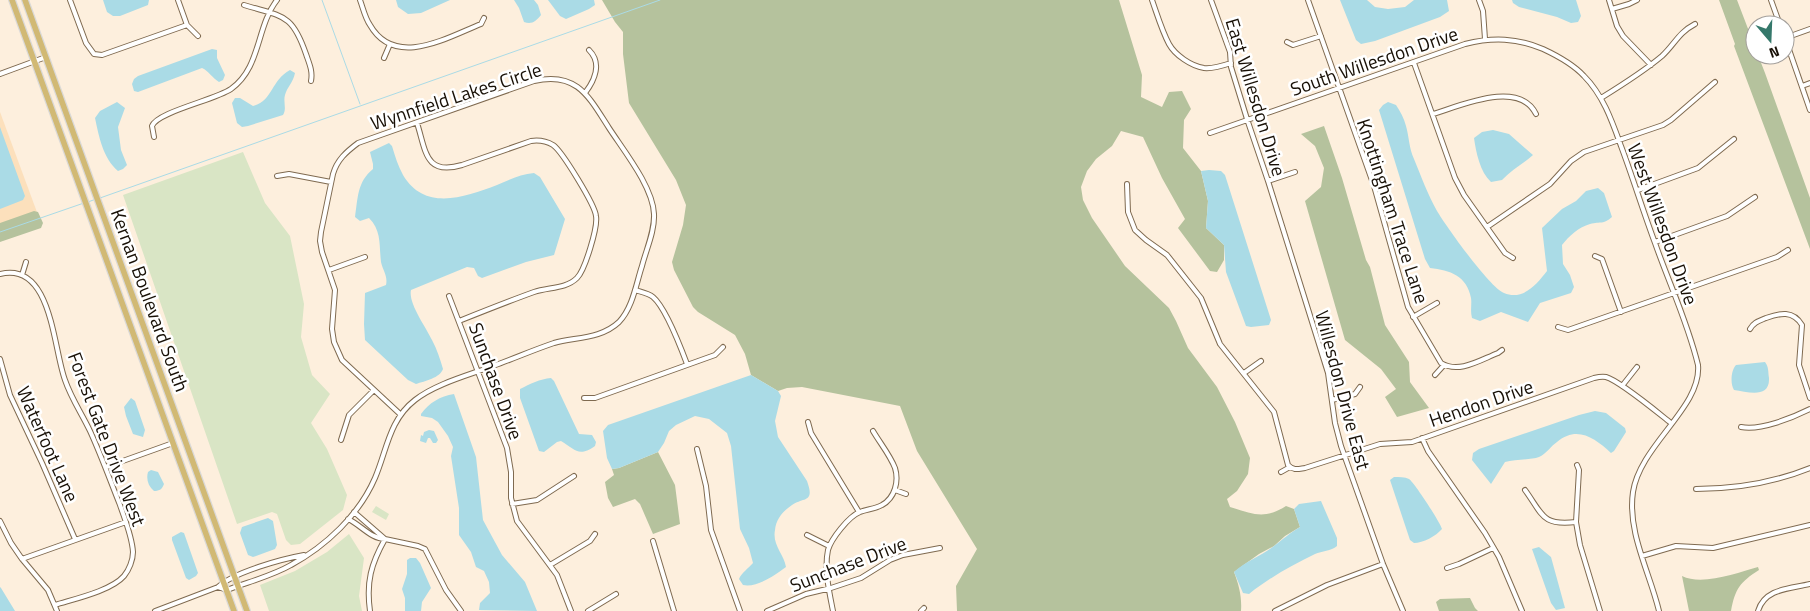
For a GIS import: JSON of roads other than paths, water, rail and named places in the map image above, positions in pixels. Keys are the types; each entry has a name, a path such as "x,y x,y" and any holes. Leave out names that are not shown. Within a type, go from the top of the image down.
{"main road":[{"name":"Kernan Boulevard South","path":"12,0 234,611"},
{"name":"Kernan Boulevard South","path":"25,0 247,611"}],"street":[{"path":"70,0 86,43 94,54 102,55 187,25"},
{"path":"178,0 187,25 198,36"},
{"path":"154,137 152,126 159,117 216,97 238,83 247,73 268,13 277,0"},
{"path":"360,0 370,27 382,40 410,49 423,47 481,24 484,18"},
{"path":"1152,0 1170,46 1176,53 1204,68 1219,67 1231,63"},
{"name":"East Willesdon Drive","path":"1211,0 1230,52 1231,63 1247,119 1275,202"},
{"name":"Knottingham Trace Lane","path":"1308,0 1374,186 1408,308 1444,365"},
{"path":"1479,0 1485,39"},
{"path":"1609,0 1617,26 1623,36 1651,65"},
{"path":"1612,9 1637,0"},
{"path":"1772,0 1777,15"},
{"path":"244,5 285,18 296,30 312,72 311,81"},
{"path":"1601,98 1651,65 1664,54 1684,30 1695,24"},
{"path":"1795,34 1810,29"},
{"path":"1287,42 1293,46 1321,36"},
{"name":"South Willesdon Drive","path":"1210,133 1339,87 1485,39 1514,40 1528,43 1548,52"},
{"path":"384,58 390,44"},
{"path":"586,93 594,79 596,70 595,59 589,50"},
{"name":"West Willesdon Drive","path":"1548,52 1576,67 1586,77 1601,98 1638,190 1696,356 1699,373 1693,393 1641,466 1632,493 1632,516 1635,535 1659,611"},
{"path":"0,74 46,57"},
{"path":"1414,63 1455,178 1486,227 1505,253 1513,258"},
{"path":"1795,65 1810,110"},
{"name":"Wynnfield Lakes Circle","path":"551,78 566,81 576,85 586,93 642,180 649,193 654,214 653,228 625,315 609,330 592,336 556,343 423,394 400,414 342,360 335,346 332,329 335,290 322,252 320,236 331,182 338,162 354,146 366,140 541,80 551,78"},
{"path":"1486,227 1550,184 1571,161 1584,152 1663,125 1715,82"},
{"path":"1802,86 1810,83"},
{"path":"1433,114 1489,97 1520,100 1532,106 1536,114"},
{"path":"417,123 430,161 442,168 462,165 529,141 537,140 550,144 556,148 575,176 592,202 596,214 596,224 583,269 572,282 536,292 459,321"},
{"path":"1638,190 1698,168 1734,139"},
{"path":"1268,181 1295,172"},
{"path":"278,176 289,174 331,182"},
{"path":"1127,184 1128,212 1135,230 1166,256 1201,298 1217,338 1274,412 1289,466 1281,472"},
{"path":"1655,242 1728,216 1755,196"},
{"name":"Willesdon Drive East","path":"1275,202 1328,373 1336,430 1383,564 1403,611"},
{"path":"1558,327 1568,330 1777,257 1788,250"},
{"path":"1595,256 1602,260 1621,312"},
{"path":"328,270 365,257"},
{"path":"0,274 8,272 22,275 26,262"},
{"name":"Forest Gate Drive West","path":"22,275 33,283 44,297 64,379 106,467 132,540 133,553 131,564 127,572 117,582 55,606"},
{"path":"634,290 648,295 658,303 680,344 687,364"},
{"name":"Sunchase Drive","path":"449,296 507,448 511,472 512,504 517,521 550,566 571,611"},
{"path":"1413,317 1437,303"},
{"path":"1750,329 1754,322 1780,313 1789,313 1799,320 1802,325 1799,366 1810,398"},
{"path":"584,398 595,398 715,354 723,347"},
{"path":"1435,375 1444,365 1449,368 1460,367 1502,350"},
{"name":"Waterfoot Lane","path":"0,359 10,395 75,539"},
{"path":"1244,373 1261,361"},
{"path":"1622,386 1637,368"},
{"name":"Hendon Drive","path":"1289,466 1296,470 1380,444 1403,443 1422,438 1594,378 1608,378 1622,386 1671,423"},
{"path":"1332,400 1355,394 1360,387"},
{"path":"341,440 349,416 374,390"},
{"path":"1741,427 1764,426 1810,409"},
{"path":"218,587 227,590 292,565 322,545 363,502 374,479 387,440 400,414"},
{"path":"808,422 811,433 859,512"},
{"path":"833,611 827,562 830,546 838,532 859,512 883,504 895,490 896,476 894,468 873,431"},
{"path":"1422,438 1428,451 1485,533 1522,611"},
{"path":"106,467 173,444"},
{"path":"697,449 706,480 711,530 740,611"},
{"path":"1577,465 1579,470 1576,522 1580,545 1600,611"},
{"path":"1696,489 1737,487 1767,481 1810,468"},
{"path":"512,504 537,500 574,476"},
{"path":"895,490 906,494"},
{"path":"1525,490 1548,521 1559,523 1576,522"},
{"path":"354,512 385,539"},
{"path":"348,519 374,537 425,549 446,590 461,611"},
{"path":"0,521 10,543 48,590 57,611"},
{"path":"22,559 126,522"},
{"path":"1642,556 1676,546 1707,549 1810,526"},
{"path":"550,566 590,541 595,534"},
{"path":"807,535 830,546"},
{"path":"370,611 371,569 385,539"},
{"path":"653,541 674,611"},
{"name":"Sunchase Drive","path":"767,611 806,594 861,578 890,560 903,555 940,548"},
{"path":"1447,568 1493,548"},
{"path":"155,611 218,587 235,577 286,558 306,555"},
{"path":"1275,611 1327,585 1383,564"},
{"path":"1758,611 1763,600 1771,593 1810,584"},
{"path":"588,611 616,594"}],"water":[{"path":"103,0 149,0 148,5 120,16 113,16 107,12"},
{"path":"396,0 450,0 421,13 408,14 398,7"},
{"path":"514,0 534,0 538,5 541,15 534,22 524,22"},
{"path":"548,0 594,0 595,5 566,19 560,16"},
{"path":"1340,0 1367,0 1375,7 1388,9 1405,7 1414,0 1447,0 1449,11 1440,17 1375,41 1361,44 1356,40"},
{"path":"1512,0 1576,0 1581,16 1578,22 1571,23 1557,17 1519,7"},
{"path":"212,49 217,50 217,58 225,75 223,80 219,82 202,68 138,92 134,91 132,84 138,76"},
{"path":"290,70 295,73 285,95 283,115 248,126 242,127 237,123 232,103 235,98 240,98 253,106 260,103 265,100 279,79"},
{"path":"117,102 125,108 118,127 121,150 127,165 118,171 105,154 95,118 100,111"},
{"path":"1388,102 1396,105 1403,117 1412,155 1437,211 1479,269 1497,289 1504,293 1517,295 1529,290 1547,271 1542,228 1562,209 1576,201 1586,191 1598,188 1604,193 1612,217 1604,222 1582,227 1562,245 1563,264 1570,275 1574,287 1571,293 1540,303 1528,322 1501,312 1480,321 1472,318 1471,298 1466,284 1462,279 1451,273 1430,268 1425,259 1379,110"},
{"path":"0,127 25,196 23,200 0,209"},
{"path":"1493,130 1509,134 1533,155 1502,180 1491,182 1481,167 1474,138 1482,132"},
{"path":"389,143 392,146 403,175 412,187 422,194 434,198 459,197 534,173 540,177 565,219 554,255 526,262 482,278 478,276 474,268 467,267 411,290 412,301 434,343 443,369 436,377 416,384 408,380 365,340 365,293 386,285 386,279 381,262 376,228 369,218 360,221 355,217 361,185 373,169 370,152"},
{"path":"1201,171 1221,171 1225,175 1271,320 1269,325 1246,326 1226,272 1224,245 1206,228 1208,201"},
{"path":"1765,362 1769,378 1766,389 1757,393 1734,390 1732,377 1736,365"},
{"path":"751,375 778,391 781,396 775,421 778,437 807,481 810,493 807,498 786,510 777,522 775,540 786,567 766,580 754,585 743,585 739,579 743,572 753,563 749,548 740,529 731,446 727,433 709,419 695,416 676,425 669,431 658,452 612,469 607,458 603,431 608,425"},
{"path":"551,378 579,434 592,435 596,442 595,446 589,450 580,452 561,441 544,452 539,451 520,398 520,389"},
{"path":"454,394 476,457 483,520 502,555 525,582 537,611 479,610 480,603 490,593 489,582 484,571 476,567 471,552 459,535 459,508 451,456 453,447 438,422 432,418 421,416 431,403 444,396"},
{"path":"131,398 135,401 145,430 143,437 133,434 126,416 124,407"},
{"path":"1595,411 1606,413 1625,428 1626,432 1611,453 1592,438 1572,434 1564,437 1539,457 1505,462 1491,484 1472,460 1473,453 1479,449"},
{"path":"434,431 438,440 436,443 433,443 430,438 428,438 426,443 420,441 421,435 423,436 424,432"},
{"path":"151,470 158,472 164,484 159,490 154,491 147,480 148,472"},
{"path":"1394,477 1409,479 1416,487 1442,529 1436,534 1418,543 1410,540 1390,480"},
{"path":"1321,501 1337,538 1337,546 1289,567 1249,594 1243,593 1234,572 1269,550 1300,527 1294,509 1299,504"},
{"path":"268,518 273,521 277,545 275,549 253,557 248,555 240,533 242,527"},
{"path":"181,532 184,533 198,573 189,580 186,578 172,540 172,537"},
{"path":"1539,547 1551,557 1565,608 1556,610 1551,603 1532,549"},
{"path":"416,558 420,563 431,588 422,602 421,611 405,611 405,598 402,589 407,574 407,560"},
{"path":"1,588 15,611 0,611"}],"waterway":[{"path":"322,0 360,104"},
{"path":"100,198 660,0"},
{"path":"88,202 96,199"},
{"path":"0,232 84,203"}]}
